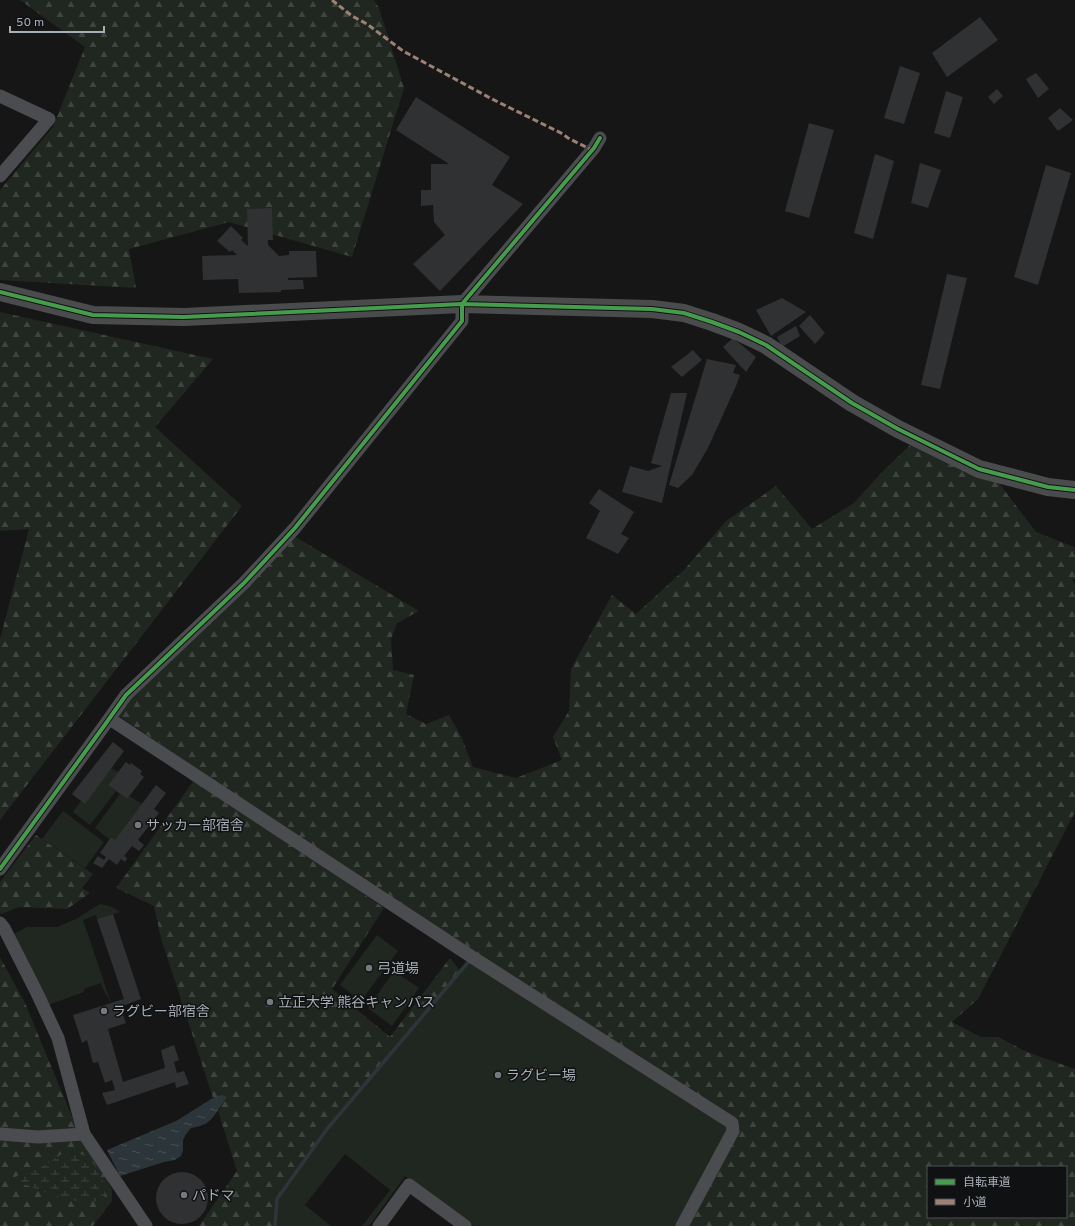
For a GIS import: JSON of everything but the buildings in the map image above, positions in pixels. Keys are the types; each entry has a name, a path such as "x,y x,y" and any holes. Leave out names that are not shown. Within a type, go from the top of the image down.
{"street":[{"path":"0,96 49,119 0,176"},
{"path":"0,869 126,695 244,583 295,528 462,321 462,304 594,148 600,138"},
{"path":"0,292 92,315 184,317 462,304 652,309 684,313 739,332 766,345 852,403 898,429 979,469 1048,487 1075,490"},
{"path":"110,718 466,953 732,1123 734,1131 682,1226"},
{"path":"0,923 37,993 58,1038 84,1134 146,1226"},
{"path":"0,1134 38,1137 84,1134"},
{"path":"380,1226 409,1185 465,1226"},
{"path":"131,1226 138,1213"}],"green space":[{"path":"20,0 374,0 379,8 404,88 352,257 229,222 129,249 136,288 0,280 0,190 53,127 85,47"},
{"path":"0,312 213,359 155,427 242,506 0,820 0,639 29,529 0,531"},
{"path":"910,445 963,469 998,482 1036,532 1074,547 1075,549 1075,579 1072,579 1075,585 1075,812 978,999 952,1022 981,1037 998,1037 1027,1052 1075,1069 1075,1226 689,1226 738,1130 610,1040 270,818 116,714 294,536 419,611 397,623 391,639 393,670 414,675 406,714 426,724 449,715 461,736 473,767 516,778 562,760 553,737 569,711 571,669 612,595 636,614 684,570 726,521 776,486 812,529 854,503 881,473"},
{"path":"111,768 118,772 108,785 116,791 90,825 73,812 81,801 84,803"},
{"path":"195,779 384,908 332,989 390,1037 450,958 461,972 327,1129 277,1199 275,1226 199,1226 237,1171 218,1111 226,1099 221,1095 213,1098 161,938 154,906 116,888"},
{"path":"120,794 127,799 129,796 142,804 115,840 111,837 109,839 95,828"},
{"path":"63,811 104,842 85,868 42,839"},
{"path":"36,835 93,874 82,888 90,893 67,909 19,907 1,914 0,882"},
{"path":"100,904 110,906 120,912 97,919 96,915 83,920 111,1003 101,983 84,989 84,992 48,1005 12,935 27,927 57,927 76,919"},
{"name":"弓道場","path":"377,935 398,951 361,1001 340,985"},
{"path":"0,957 25,1003 82,1141 100,1164 112,1190 112,1201 93,1226 0,1226","holes":["78,1153 86,1202 50,1194 17,1181 20,1174 45,1165 62,1154"]},
{"name":"ラグビー場","path":"471,959 730,1124 680,1226 473,1226 405,1176 369,1226 362,1226 390,1190 345,1154 305,1205 331,1226 275,1226 277,1199 327,1129"},
{"path":"394,971 419,988 392,1026 368,1008"},
{"path":"78,1153 91,1160 98,1169 104,1186 105,1196 98,1201 79,1202 57,1196 17,1181 15,1177 45,1165 62,1154"}],"water":[{"path":"221,1095 226,1096 226,1099 212,1118 208,1122 198,1127 191,1128 186,1134 183,1140 183,1151 181,1156 175,1160 120,1176 107,1150 176,1121 213,1098"}],"waterway":[{"path":"275,1226 277,1199 327,1129 470,960"}],"marked path":[{"path":"332,0 352,16 367,24 403,51 492,99 592,150"}],"cycle path":[{"path":"0,869 126,695 244,583 295,528 462,321 462,304 594,148 600,138"},
{"path":"0,292 93,315 184,317 462,304 652,309 684,313 739,332 766,345 852,403 898,429 979,469 1048,487 1075,490"}],"place":[{"name":"サッカー部宿舎","path":"138,825"},
{"name":"弓道場","path":"369,968"},
{"name":"立正大学 熊谷キャンパス","path":"270,1002"},
{"name":"ラグビー部宿舎","path":"104,1011"},
{"name":"ラグビー場","path":"498,1075"},
{"name":"パドマ","path":"184,1195"}]}
